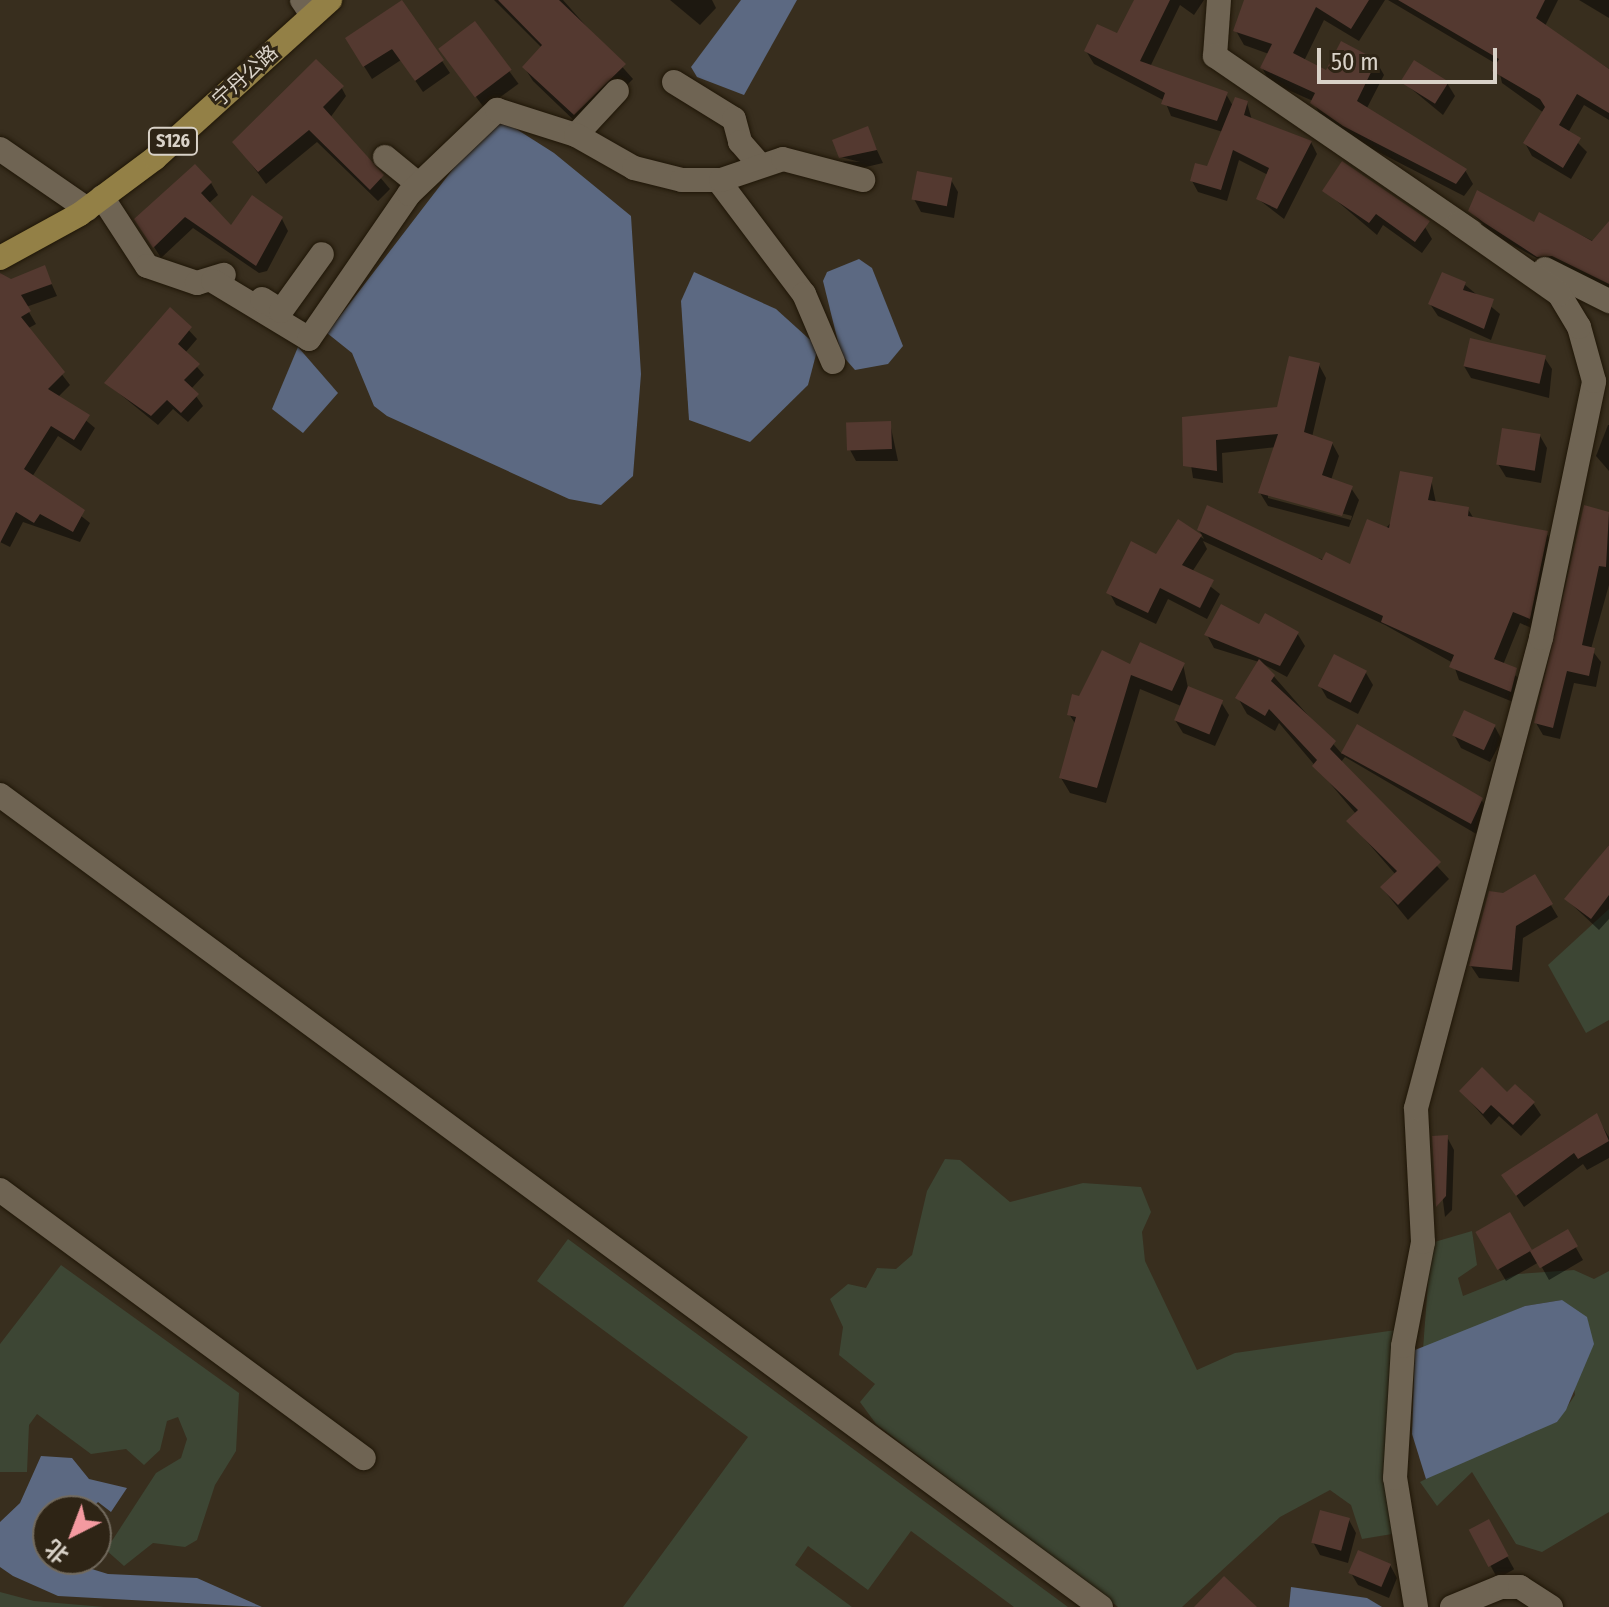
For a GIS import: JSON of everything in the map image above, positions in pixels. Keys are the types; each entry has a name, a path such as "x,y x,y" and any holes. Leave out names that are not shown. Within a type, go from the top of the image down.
{"main road":[{"name":"宁丹公路","path":"0,258 94,203 315,5"}],"street":[{"path":"1219,0 1215,56 1559,294 1579,327 1594,381 1527,695 1445,980 1416,1108 1423,1242 1403,1346 1395,1478 1416,1607"},
{"path":"674,82 734,119 740,142 759,164"},
{"path":"576,135 617,91"},
{"path":"213,281 309,339 418,184 497,110 576,135 634,168 718,180 759,164 800,161 863,180"},
{"path":"0,149 94,203 147,266 179,281 213,281 223,275 281,311 322,254"},
{"path":"385,157 418,184"},
{"path":"718,180 804,294 833,362"},
{"path":"1458,223 1609,301"},
{"path":"0,795 1101,1607"},
{"path":"0,1190 364,1458"},
{"path":"1452,1607 1501,1587 1520,1587 1551,1607"}],"green space":[{"path":"1609,909 1609,1020 1586,1033 1548,965"},
{"path":"945,1159 960,1160 1010,1202 1083,1183 1141,1187 1151,1212 1142,1232 1145,1261 1197,1370 1235,1353 1396,1330 1392,1534 1362,1539 1351,1505 1330,1490 1280,1517 1182,1607 1118,1607 876,1424 860,1402 875,1384 839,1355 843,1327 830,1299 848,1284 866,1288 877,1268 896,1269 912,1255 927,1191"},
{"path":"1472,1231 1477,1265 1458,1278 1463,1296 1518,1274 1574,1270 1594,1279 1609,1271 1609,1512 1542,1552 1516,1544 1472,1472 1437,1506 1420,1482 1497,1442 1557,1422 1575,1395 1562,1300 1525,1306 1423,1349 1431,1243"},
{"path":"568,1239 1068,1607 1014,1607 911,1531 868,1590 808,1546 795,1565 852,1607 623,1607 748,1437 537,1281"},
{"path":"61,1265 239,1393 236,1451 215,1485 197,1540 185,1547 153,1543 124,1566 112,1555 112,1541 156,1473 181,1458 187,1439 178,1417 167,1421 160,1450 144,1465 126,1449 91,1454 37,1414 29,1425 27,1472 0,1472 0,1344"},
{"path":"0,1592 34,1601 104,1607 0,1607"}],"water":[{"path":"741,0 797,0 744,95 697,77 691,67"},
{"path":"489,122 510,125 554,153 631,216 641,374 633,476 601,505 569,499 387,416 374,406 352,353 327,333"},
{"path":"859,259 872,268 903,346 888,364 855,370 841,354 823,281 827,272"},
{"path":"694,272 776,309 818,347 808,385 750,442 689,420 681,301"},
{"path":"298,347 338,393 303,433 272,409"},
{"path":"1562,1300 1587,1317 1594,1344 1566,1410 1557,1422 1426,1479 1412,1434 1415,1350 1525,1306"},
{"path":"41,1456 72,1458 89,1479 127,1488 112,1510 112,1495 32,1495 32,1575 197,1578 262,1607 58,1596 0,1567 0,1522 20,1503"},
{"path":"1291,1587 1367,1598 1382,1607 1289,1607"}],"building":[{"path":"402,0 444,60 415,81 392,49 363,67 345,38"},
{"path":"498,0 559,0 626,64 574,115 522,67 542,45"},
{"path":"1134,0 1170,0 1140,61 1228,92 1217,121 1161,104 1165,93 1084,51 1097,24 1117,33"},
{"path":"1244,0 1369,0 1351,29 1316,7 1293,53 1326,70 1341,41 1377,60 1357,101 1467,169 1456,184 1343,126 1310,103 1315,93 1260,68 1272,44 1233,31"},
{"path":"1398,0 1545,0 1536,18 1609,69 1609,113 1577,94 1559,125 1581,138 1563,168 1523,143 1545,107 1540,99 1492,71 1499,59"},
{"path":"475,21 512,70 475,97 438,49"},
{"path":"316,59 344,86 323,107 384,175 370,190 309,130 258,172 232,142"},
{"path":"1414,60 1449,82 1435,104 1400,82"},
{"path":"1235,97 1248,101 1244,115 1312,141 1277,209 1256,199 1269,168 1233,150 1221,190 1190,181 1195,163 1207,166"},
{"path":"868,126 877,150 839,158 832,140"},
{"path":"1342,161 1430,221 1415,242 1376,214 1369,223 1322,191"},
{"path":"195,164 212,182 201,193 231,225 252,195 283,217 256,266 185,217 153,248 134,219"},
{"path":"917,171 952,178 947,206 911,199"},
{"path":"1477,190 1534,222 1539,212 1592,241 1609,221 1609,284 1552,256 1537,257 1483,222 1468,211"},
{"path":"45,265 52,284 21,295 31,311 21,317 65,372 48,389 90,415 74,440 51,426 24,469 85,510 73,532 40,514 34,523 16,512 0,543 0,273 11,279"},
{"path":"1442,272 1466,282 1463,290 1494,299 1484,329 1428,304"},
{"path":"170,307 192,327 178,344 200,364 184,380 199,394 181,413 167,400 151,416 104,383"},
{"path":"1470,338 1546,356 1539,384 1463,366"},
{"path":"1289,356 1320,363 1304,432 1333,442 1322,475 1353,486 1342,516 1258,493 1278,434 1216,440 1217,471 1183,466 1182,417 1277,407"},
{"path":"891,421 892,449 847,451 846,423"},
{"path":"1502,428 1541,434 1535,471 1496,465"},
{"path":"1400,471 1433,477 1428,500 1469,507 1468,516 1548,531 1530,619 1513,612 1494,659 1517,668 1511,692 1449,667 1454,655 1381,622 1383,616 1197,530 1207,505 1322,560 1326,552 1350,564 1367,519 1389,528"},
{"path":"1584,505 1609,512 1606,567 1599,566 1582,645 1595,648 1589,676 1567,671 1553,728 1534,723"},
{"path":"1178,519 1202,535 1182,565 1214,580 1200,608 1160,588 1148,613 1106,593 1131,541 1156,554"},
{"path":"1221,604 1259,624 1265,613 1299,632 1280,666 1204,635"},
{"path":"1140,642 1185,663 1172,691 1131,675 1097,788 1059,778 1076,717 1067,715 1072,694 1079,696 1102,650 1130,664"},
{"path":"1334,654 1367,671 1351,703 1318,686"},
{"path":"1259,659 1275,675 1271,681 1336,741 1330,749 1441,862 1398,905 1380,887 1397,871 1346,821 1358,810 1312,766 1317,760 1269,709 1265,716 1235,698"},
{"path":"1188,686 1223,700 1209,735 1174,720"},
{"path":"1464,710 1496,725 1484,750 1452,735"},
{"path":"1357,724 1483,798 1471,824 1341,753"},
{"path":"1609,845 1609,895 1591,919 1564,899"},
{"path":"1535,874 1553,904 1516,926 1512,970 1469,966 1489,891 1503,893"},
{"path":"1482,1067 1507,1092 1515,1084 1535,1102 1513,1125 1491,1105 1483,1114 1459,1091"},
{"path":"1597,1113 1609,1141 1578,1159 1574,1153 1516,1196 1501,1175"},
{"path":"1448,1135 1446,1196 1436,1207 1432,1136"},
{"path":"1510,1212 1532,1250 1497,1270 1475,1232"},
{"path":"1568,1229 1578,1246 1540,1268 1530,1251"},
{"path":"1320,1510 1350,1518 1341,1551 1311,1543"},
{"path":"1489,1519 1509,1556 1488,1567 1469,1530"},
{"path":"1358,1550 1391,1564 1381,1587 1348,1573"},
{"path":"1224,1576 1257,1607 1194,1607"}]}
